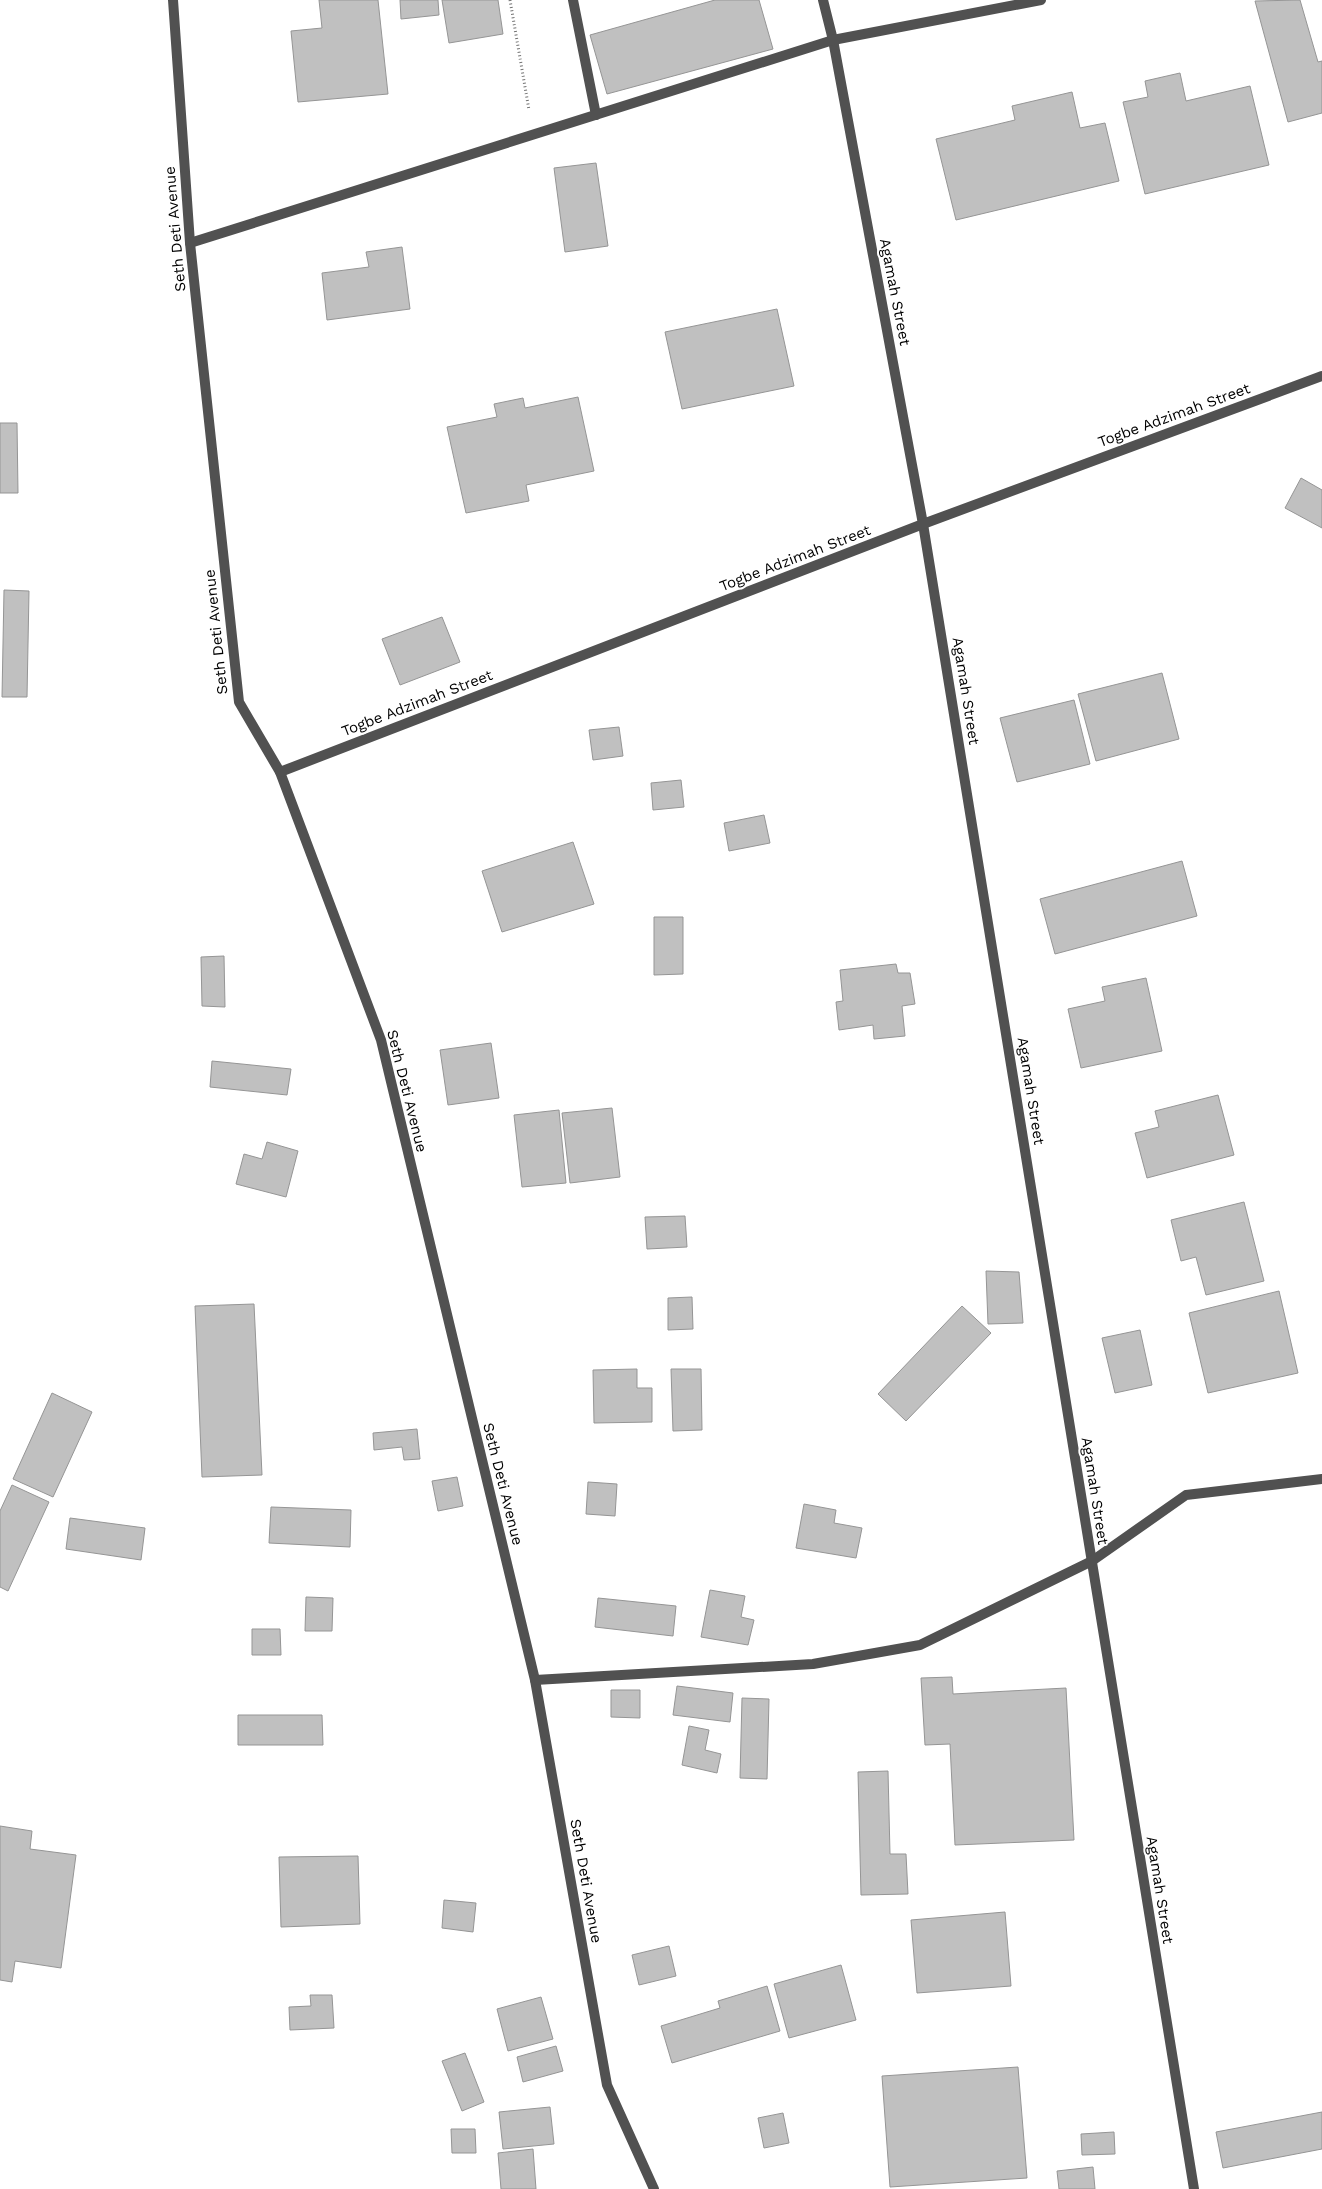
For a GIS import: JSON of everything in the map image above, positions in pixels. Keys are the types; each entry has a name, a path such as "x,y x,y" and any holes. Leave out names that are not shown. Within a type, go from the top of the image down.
{"street":[{"name":"Seth Deti Avenue","path":"173,0 190,243 239,702 280,772 381,1040 535,1680 607,2085 654,2189"},
{"path":"573,0 596,115"},
{"name":"Agamah Street","path":"823,0 833,40 924,524 1194,2189"},
{"path":"190,243 833,40 1041,0"},
{"name":"Togbe Adzimah Street","path":"280,772 924,524 1322,376"},
{"path":"535,1680 813,1664 920,1646 1092,1561 1186,1495 1322,1479"}],"path":[{"path":"510,0 522,61 532,135"}],"building":[{"path":"319,0 378,0 388,94 298,102 291,31 322,28"},
{"path":"400,0 438,0 439,15 401,19"},
{"path":"442,0 498,0 503,34 449,43"},
{"path":"715,0 759,0 773,49 607,94 590,35"},
{"path":"1300,0 1318,62 1322,61 1322,113 1288,122 1255,1"},
{"path":"1180,73 1186,101 1250,86 1269,165 1145,194 1123,102 1148,97 1145,81"},
{"path":"1072,92 1080,128 1105,123 1119,181 956,220 936,139 1015,120 1012,106"},
{"path":"596,163 608,246 565,252 554,168"},
{"path":"402,247 410,309 327,320 322,273 369,267 366,252"},
{"path":"777,309 794,386 682,409 665,332"},
{"path":"578,397 594,471 526,485 529,501 466,513 447,427 497,417 494,404 523,398 525,408"},
{"path":"0,423 17,423 18,493 0,493"},
{"path":"1301,478 1322,490 1322,528 1285,508"},
{"path":"4,590 29,591 27,697 2,697"},
{"path":"442,617 460,662 400,685 382,639"},
{"path":"1162,673 1179,739 1096,761 1078,694"},
{"path":"1074,700 1090,764 1017,782 1000,718"},
{"path":"619,727 623,756 593,760 589,730"},
{"path":"681,780 684,807 653,810 651,783"},
{"path":"764,815 770,843 729,851 724,823"},
{"path":"573,842 594,904 502,932 482,871"},
{"path":"1182,861 1197,916 1055,954 1040,899"},
{"path":"654,917 683,917 683,974 654,975"},
{"path":"224,956 225,1007 202,1006 201,957"},
{"path":"896,964 898,973 910,973 915,1004 902,1006 905,1036 874,1039 873,1025 839,1030 836,1002 843,1001 840,970"},
{"path":"1146,978 1162,1051 1081,1068 1068,1009 1105,1001 1102,987"},
{"path":"491,1043 499,1098 448,1105 440,1050"},
{"path":"212,1061 291,1069 287,1095 210,1087"},
{"path":"1218,1095 1234,1155 1147,1178 1135,1133 1159,1127 1155,1111"},
{"path":"612,1108 620,1177 570,1183 562,1113"},
{"path":"559,1110 566,1183 522,1187 514,1115"},
{"path":"267,1142 298,1151 286,1197 236,1184 244,1154 262,1159"},
{"path":"1244,1202 1264,1281 1206,1295 1196,1257 1181,1261 1171,1220"},
{"path":"685,1216 687,1247 647,1249 645,1217"},
{"path":"986,1271 1019,1272 1023,1323 988,1324"},
{"path":"1279,1291 1298,1373 1208,1393 1189,1313"},
{"path":"692,1297 693,1329 668,1330 668,1298"},
{"path":"254,1304 262,1475 202,1477 195,1306"},
{"path":"962,1306 991,1333 906,1421 878,1394"},
{"path":"1140,1330 1152,1385 1115,1393 1102,1338"},
{"path":"637,1369 637,1388 652,1388 652,1422 594,1423 593,1370"},
{"path":"671,1369 701,1369 702,1430 673,1431"},
{"path":"52,1393 92,1412 53,1497 13,1479"},
{"path":"417,1429 420,1459 404,1460 402,1447 374,1450 373,1433"},
{"path":"457,1477 463,1506 438,1511 432,1481"},
{"path":"588,1482 617,1484 615,1516 586,1514"},
{"path":"12,1485 49,1502 8,1591 0,1587 0,1511"},
{"path":"804,1504 836,1510 834,1523 862,1528 856,1558 796,1548"},
{"path":"271,1507 351,1510 350,1547 269,1543"},
{"path":"70,1518 145,1528 141,1560 66,1549"},
{"path":"710,1590 745,1596 741,1617 754,1620 748,1645 701,1637"},
{"path":"306,1597 333,1598 332,1631 305,1631"},
{"path":"598,1598 676,1606 673,1636 595,1627"},
{"path":"252,1629 280,1629 281,1655 252,1655"},
{"path":"952,1677 953,1694 1066,1688 1074,1840 955,1845 950,1744 925,1745 921,1678"},
{"path":"677,1686 733,1693 730,1722 673,1715"},
{"path":"611,1690 640,1690 640,1718 611,1717"},
{"path":"742,1698 769,1699 767,1779 740,1778"},
{"path":"238,1715 322,1715 323,1745 238,1745"},
{"path":"689,1726 709,1730 705,1750 721,1754 717,1773 682,1765"},
{"path":"888,1771 890,1854 906,1854 908,1894 861,1895 858,1772"},
{"path":"0,1826 32,1831 30,1849 76,1855 61,1968 15,1961 12,1982 0,1980"},
{"path":"358,1856 360,1924 281,1927 279,1857"},
{"path":"444,1900 476,1903 473,1932 442,1928"},
{"path":"1005,1912 1011,1986 917,1993 911,1920"},
{"path":"669,1946 676,1976 639,1985 632,1955"},
{"path":"841,1965 856,2020 789,2038 774,1984"},
{"path":"767,1986 780,2031 672,2063 661,2026 720,2008 718,2001"},
{"path":"310,1995 332,1995 334,2028 290,2030 289,2007 311,2006"},
{"path":"541,1997 553,2039 508,2051 497,2009"},
{"path":"556,2046 563,2071 523,2082 517,2057"},
{"path":"465,2053 484,2102 462,2111 442,2061"},
{"path":"1018,2067 1027,2178 890,2187 882,2076"},
{"path":"550,2107 554,2144 503,2149 499,2112"},
{"path":"1322,2112 1322,2149 1223,2168 1216,2132"},
{"path":"783,2113 789,2143 764,2148 758,2118"},
{"path":"451,2129 475,2129 476,2153 452,2153"},
{"path":"1114,2132 1115,2154 1082,2155 1081,2134"},
{"path":"533,2149 536,2189 501,2189 498,2153"},
{"path":"1093,2167 1095,2189 1059,2189 1057,2171"}]}
